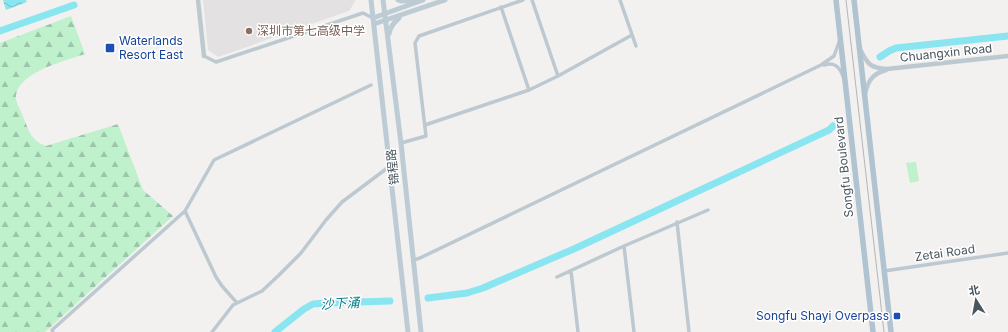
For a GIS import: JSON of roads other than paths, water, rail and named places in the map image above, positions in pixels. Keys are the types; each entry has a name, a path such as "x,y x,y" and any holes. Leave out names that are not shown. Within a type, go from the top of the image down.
{"main road":[{"name":"锦程路","path":"371,0 408,332"},
{"name":"锦程路","path":"382,0 388,37 421,332"},
{"path":"398,0 423,0"},
{"path":"373,18 423,0"},
{"path":"374,24 446,0"},
{"name":"Songfu Boulevard","path":"836,0 873,332"},
{"path":"854,0 891,332"},
{"path":"388,37 390,28 394,21 406,14"}],"street":[{"path":"198,0 204,56 216,62 363,12 373,18"},
{"path":"400,143 426,136 415,43 419,36 515,1 523,0"},
{"path":"532,0 558,76"},
{"path":"620,0 636,46"},
{"path":"501,7 529,90"},
{"path":"425,125 529,90 558,76 632,35"},
{"path":"414,260 821,65 834,56 840,36"},
{"name":"Chuangxin Road","path":"860,50 869,64 877,68 887,69 1008,56"},
{"path":"821,65 836,65 841,71 845,81"},
{"name":"Chuangxin Road","path":"865,95 870,80 878,72 887,69"},
{"path":"53,332 52,330 184,211 214,160 371,85"},
{"path":"212,332 226,313 237,303 262,291 301,253 342,202 390,166"},
{"path":"557,277 677,222 708,210"},
{"path":"184,211 216,277 237,303"},
{"path":"677,222 689,332"},
{"path":"624,246 634,332"},
{"name":"Zetai Road","path":"884,271 1008,253"},
{"path":"571,271 578,332"}],"water":[{"path":"3,0 26,0 27,2 6,10"}],"waterway":[{"path":"0,31 74,5"},
{"path":"880,57 896,48 1008,36"},
{"path":"428,298 467,293 483,288 576,248 829,130 833,126"},
{"name":"沙下涌","path":"275,332 304,309 313,304 390,301"}],"railway":[{"path":"846,0 884,332"}],"place":[{"name":"深圳市第七高级中学","path":"249,31"},
{"name":"Waterlands Resort East","path":"110,48"},
{"name":"Songfu Shayi Overpass","path":"897,316"}]}
